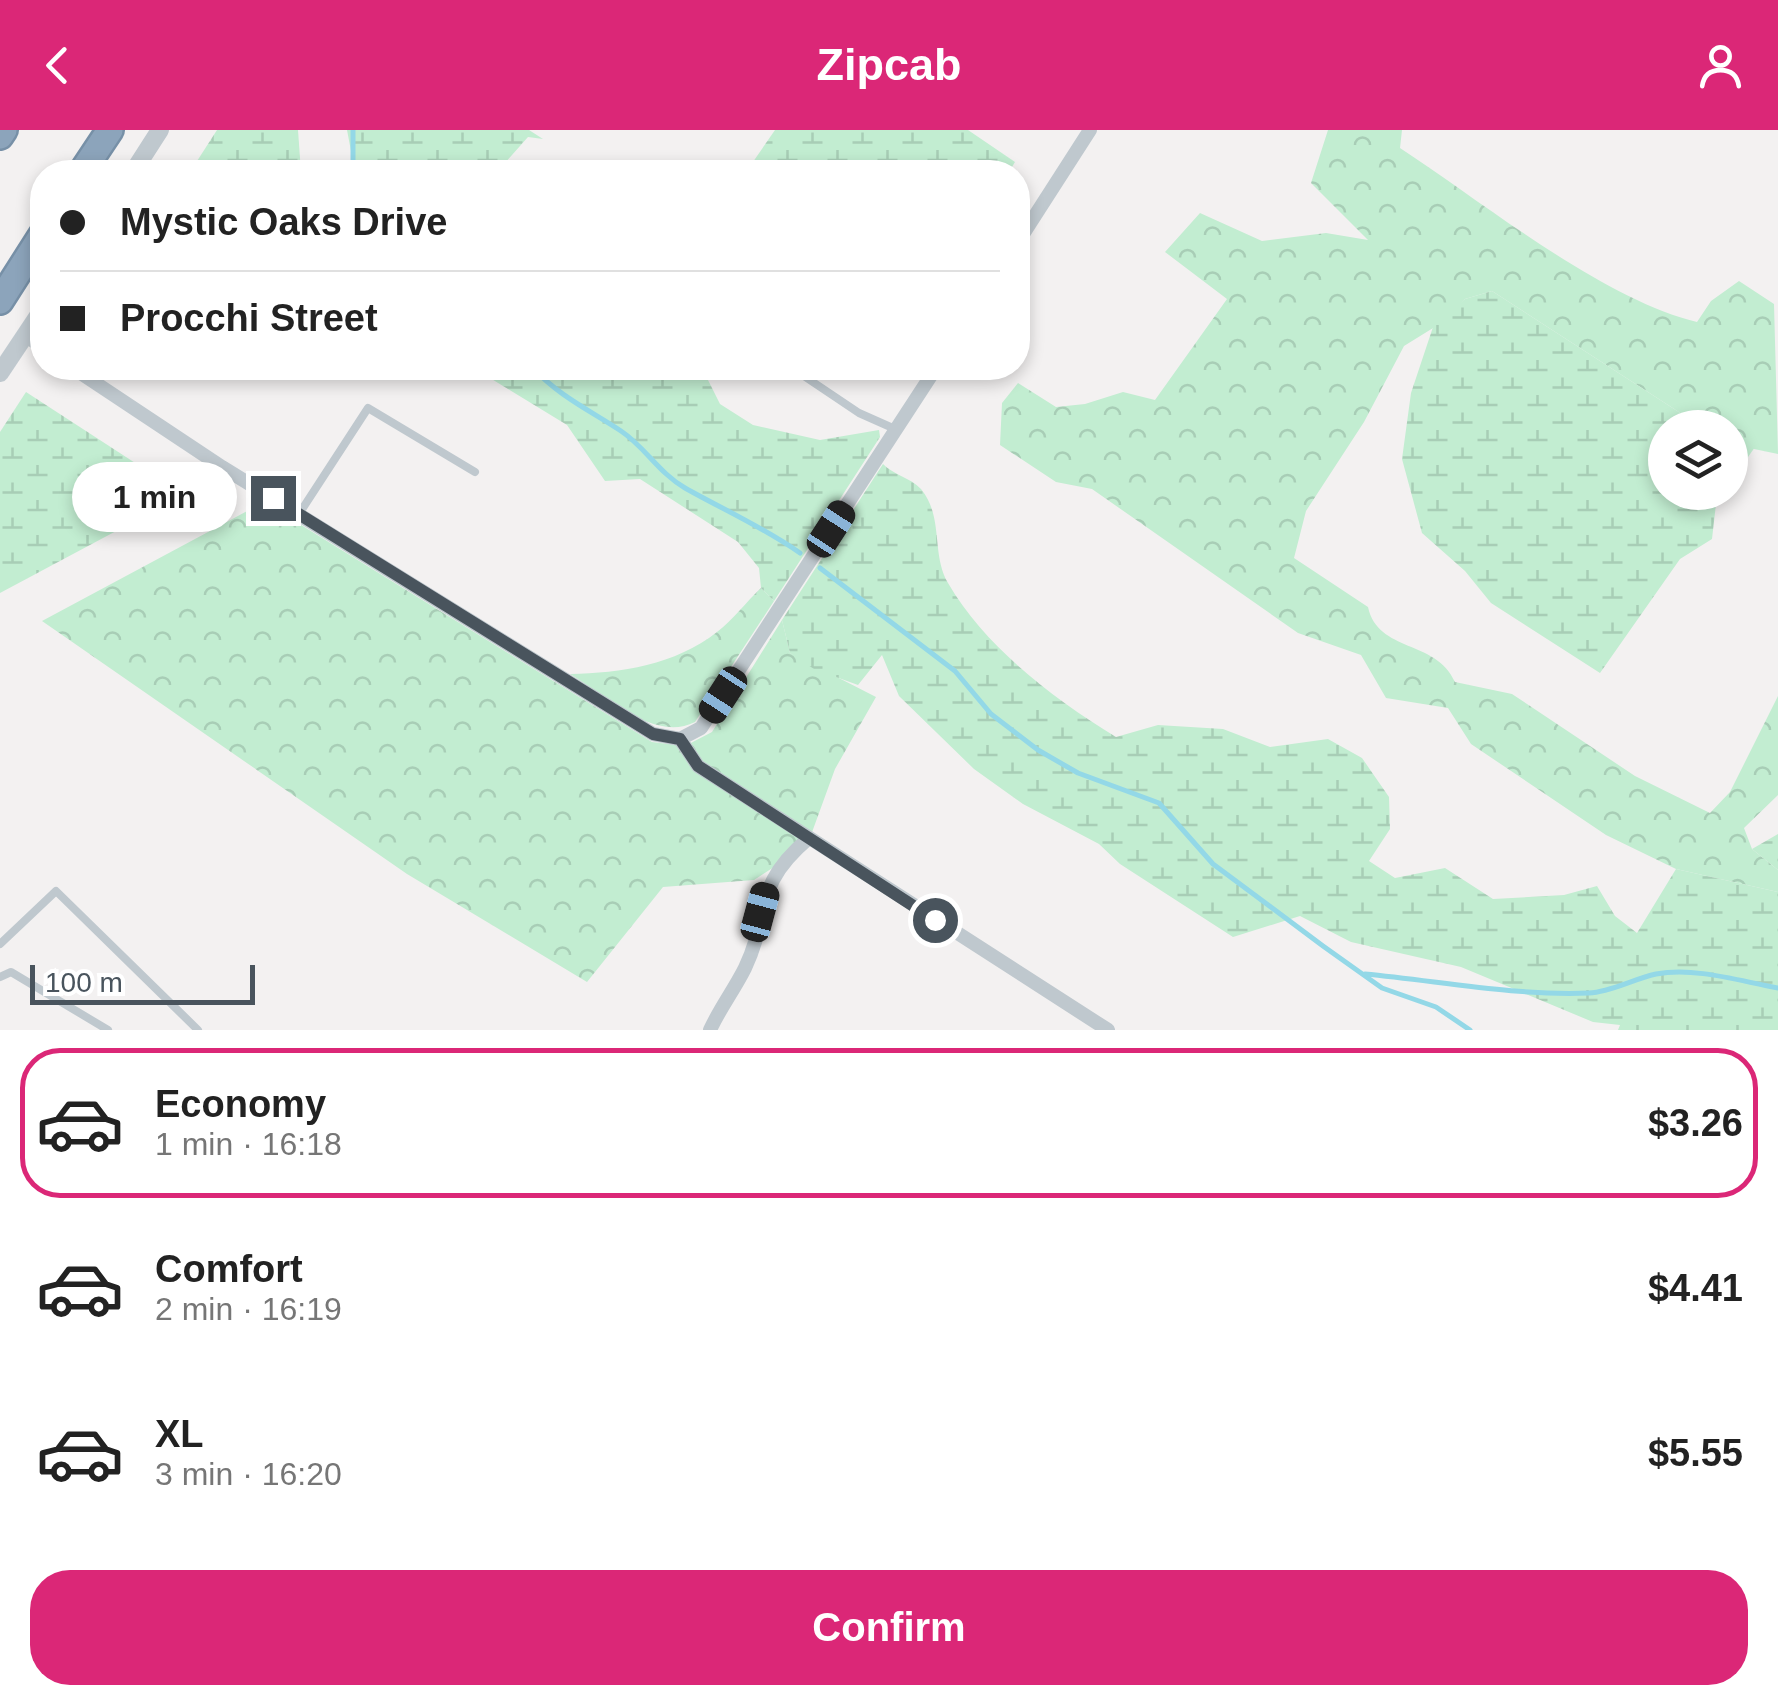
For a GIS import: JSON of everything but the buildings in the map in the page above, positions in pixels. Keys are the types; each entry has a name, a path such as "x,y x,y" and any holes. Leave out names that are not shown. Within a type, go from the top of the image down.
{"highway":[{"path":"90,160 110,130"},
{"path":"0,301 30,253"}],"street":[{"path":"140,160 160,130"},
{"path":"1030,223 1090,130"},
{"path":"0,373 30,330"},
{"path":"26,336 30,339"},
{"path":"92,380 653,734 680,739 701,728 928,380"},
{"path":"680,739 698,766 1108,1030"},
{"path":"710,1030 746,966 768,884 788,856 809,838"}],"lane":[{"path":"810,380 859,412 896,429"},
{"path":"299,514 368,408 475,472"},
{"path":"0,944 56,891 198,1030"},
{"path":"0,977 11,972 36,984 108,1030"}],"green space":[{"path":"217,130 298,130 300,160 198,160"},
{"path":"347,130 529,130 543,139 528,137 508,160 353,160"},
{"path":"775,130 968,130 1012,160 754,160"},
{"path":"1328,130 1402,130 1400,148 1544,247 1622,293 1697,322 1711,301 1739,281 1774,304 1778,454 1748,448 1748,410 1676,410 1492,291 1465,299 1446,320 1404,346 1364,422 1306,511 1294,558 1368,607 1383,632 1435,659 1455,682 1512,694 1635,776 1710,813 1730,792 1778,696 1778,795 1744,828 1752,849 1778,870 1778,892 1676,869 1606,835 1471,744 1448,708 1386,698 1361,655 1298,633 1092,489 1056,482 1000,445 1002,403 1018,383 1056,407 1085,404 1123,392 1155,400 1227,299 1165,252 1200,213 1262,241 1326,233 1368,240 1311,183"},
{"path":"1492,291 1676,410 1648,410 1648,510 1715,510 1712,539 1680,559 1600,673 1491,603 1465,571 1422,533 1402,459 1411,393 1433,327 1465,299"},
{"path":"493,380 708,380 720,404 753,425 820,440 879,430 880,437 774,601 761,588 759,568 738,542 640,479 605,481 567,425"},
{"path":"26,392 166,483 163,506 0,593 0,432"},
{"path":"883,464 917,485 928,500 943,572 981,629 1045,688 1116,737 1158,725 1223,729 1270,747 1328,739 1362,758 1389,797 1390,829 1369,861 1395,878 1445,868 1493,899 1564,895 1597,886 1615,916 1637,933 1676,869 1778,892 1778,1030 1618,1030 1620,1025 1593,1022 1461,967 1351,942 1300,916 1233,937 1120,864 1099,844 1023,804 974,769 899,696 882,655 858,685 814,669 790,653 782,620"},
{"path":"264,502 652,742 685,746 712,732 782,620 790,653 876,697 835,769 807,846 754,880 663,887 587,982 407,874 42,621"},
{"path":"761,588 774,601 695,722 679,727 647,722 570,674 628,669 683,652 723,627"},
{"path":"1778,834 1778,870 1752,849"}],"waterway":[{"path":"353,130 353,160"},
{"path":"545,380 630,437 676,482 800,553"},
{"path":"820,568 955,671 991,714 1038,750 1078,773 1159,803 1213,864 1323,946 1382,988 1436,1007 1470,1030"},
{"path":"1365,974 1561,993 1597,992 1647,976 1686,972 1778,988"}],"route":[{"path":"273,498 653,734 680,739 698,766 935,920"}]}
